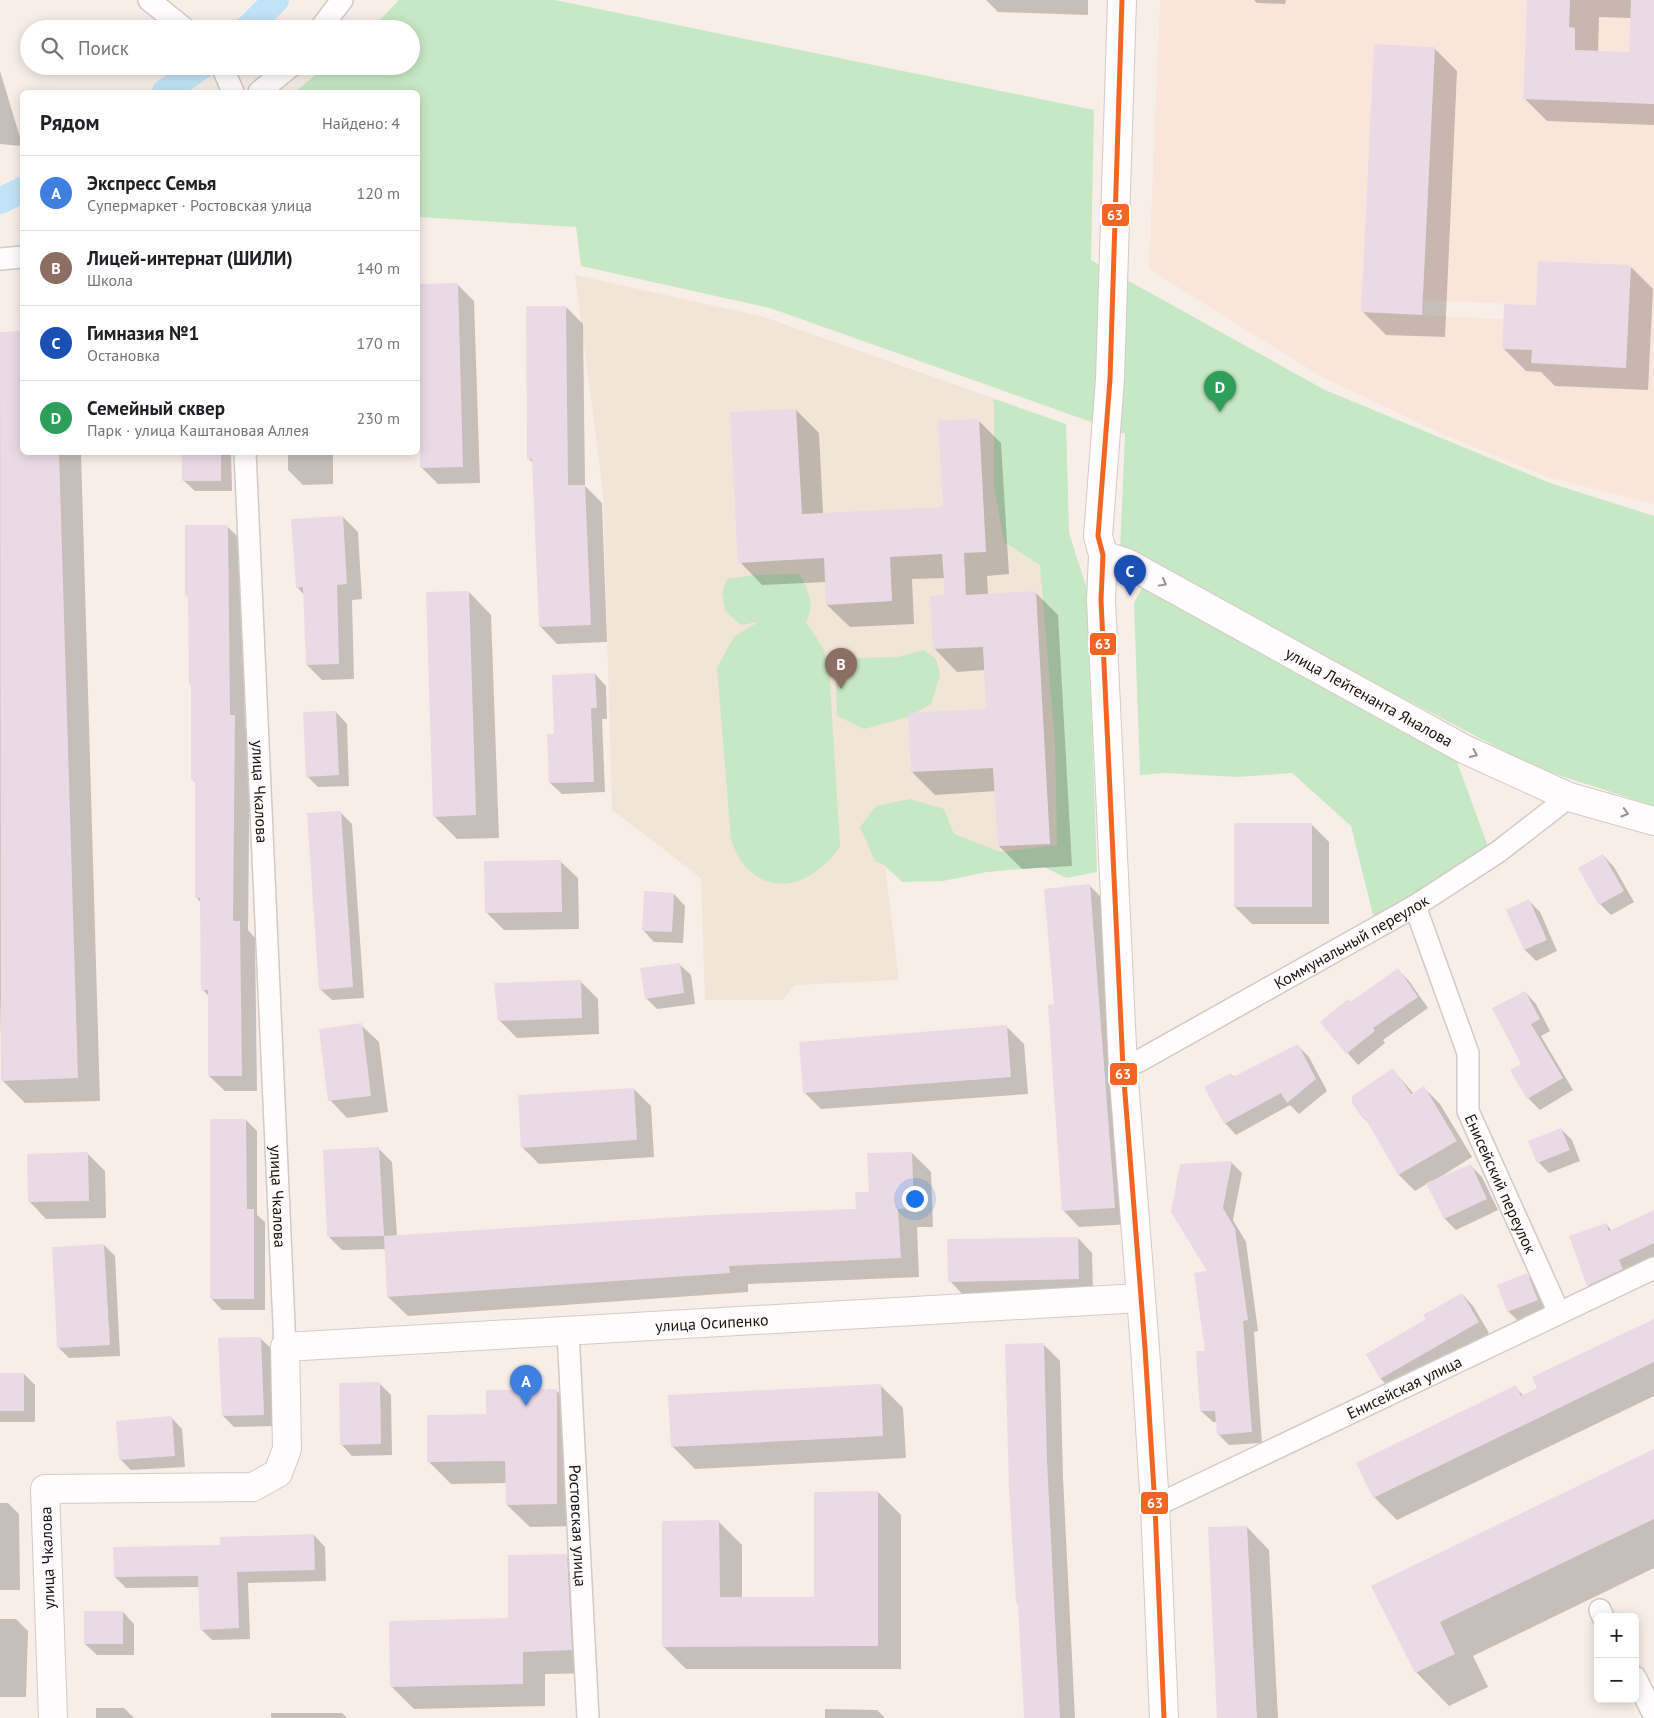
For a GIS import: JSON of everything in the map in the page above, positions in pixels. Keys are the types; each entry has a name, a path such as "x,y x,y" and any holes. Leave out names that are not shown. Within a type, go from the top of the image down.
{"street":[{"path":"149,0 174,20"},
{"path":"327,20 342,0"},
{"path":"1122,0 1110,379 1098,536 1101,550 1101,600 1123,1068 1155,1506 1164,1718"},
{"path":"226,75 232,90"},
{"path":"261,90 280,75"},
{"path":"0,259 20,257"},
{"name":"улица Чкалова","path":"53,1718 45,1489 253,1486 278,1473 287,1449 285,1347 245,455"},
{"name":"улица Лейтенанта Яналова","path":"1101,550 1464,750 1569,797 1654,821"},
{"name":"Коммунальный переулок","path":"1123,1068 1148,1056 1415,906 1498,852 1569,797"},
{"name":"Енисейский переулок","path":"1415,906 1468,1053 1468,1111 1559,1313"},
{"name":"Енисейская улица","path":"1155,1506 1654,1268"},
{"name":"улица Осипенко","path":"285,1347 1140,1298"},
{"name":"Ростовская улица","path":"568,1332 588,1718"},
{"path":"1639,1685 1654,1714"}],"shaded area":[{"path":"1160,0 1527,0 1523,99 1654,104 1654,504 1550,478 1442,434 1322,377 1149,269","holes":["1374,44 1435,47 1423,300 1536,305 1538,261 1630,265 1626,368 1532,363 1535,321 1361,312"]},
{"path":"1570,0 1631,0 1629,52 1575,50 1575,28 1569,27"},
{"path":"575,275 764,317 1066,424 1078,851 885,865 899,980 795,985 783,1000 705,1000 701,878 612,810 603,492"}],"green space":[{"path":"399,0 555,0 1094,110 1091,260 1325,390 1550,483 1654,516 1654,806 1537,768 1120,550 1125,434 770,308 581,266 576,227 420,217 420,90 297,90 315,75 420,75 420,20 380,20"},
{"path":"994,399 1066,424 1069,533 1087,589 1097,872 1066,878 1044,867 987,872 943,881 902,882 884,865 875,861 860,827 876,806 910,799 944,809 954,834 1001,852 1057,845 1055,744 1040,565 1004,542 994,486"},
{"path":"799,574 808,591 811,603 806,622 823,648 829,667 840,847 818,870 806,878 793,883 779,884 766,881 753,874 741,861 731,840 717,668 734,637 758,622 741,625 725,611 722,592 727,579 755,575"},
{"path":"1143,586 1454,754 1488,846 1374,919 1351,826 1292,773 1238,777 1164,773 1140,775 1134,603"},
{"path":"924,650 936,659 940,675 931,704 908,717 864,729 837,716 836,680 852,658 897,657"}],"building":[{"path":"1527,0 1570,0 1569,27 1575,28 1575,50 1629,52 1631,0 1654,0 1654,104 1523,99"},
{"path":"1374,44 1435,47 1422,315 1361,312"},
{"path":"1538,261 1631,265 1626,368 1531,363 1532,350 1502,349 1504,304 1536,305"},
{"path":"458,283 463,467 420,468 420,284"},
{"path":"526,306 566,306 568,485 585,485 591,625 539,627 532,459 527,459"},
{"path":"20,331 20,455 59,455 78,1078 1,1081 0,332"},
{"path":"796,409 802,514 943,507 938,421 979,419 986,552 964,553 966,595 1036,591 1050,844 998,846 993,768 911,772 908,713 986,709 983,647 933,649 930,596 945,595 942,554 890,557 892,601 826,605 824,558 738,563 730,412"},
{"path":"182,455 221,455 221,481 182,481"},
{"path":"343,516 347,584 337,585 339,664 306,665 303,587 296,588 291,519"},
{"path":"185,525 228,525 230,715 235,715 233,921 240,921 242,1076 208,1076 208,990 201,990 200,898 195,898 195,780 191,780 191,684 189,684 188,596 185,596"},
{"path":"469,591 476,815 433,817 426,592"},
{"path":"595,673 597,708 591,708 594,782 549,783 547,734 554,734 552,675"},
{"path":"336,711 339,775 306,777 303,712"},
{"path":"341,811 353,987 319,990 307,813"},
{"path":"1234,823 1312,823 1312,907 1234,907"},
{"path":"1603,854 1624,891 1599,905 1578,868"},
{"path":"561,860 562,912 485,913 484,861"},
{"path":"1090,884 1115,1208 1062,1211 1048,1005 1054,1004 1044,889"},
{"path":"644,891 674,893 672,932 642,931"},
{"path":"1529,899 1547,940 1524,950 1506,910"},
{"path":"680,963 684,993 645,999 640,968"},
{"path":"1398,968 1418,997 1373,1028 1375,1031 1346,1054 1320,1022 1348,999 1351,1002"},
{"path":"581,980 582,1018 498,1021 494,983"},
{"path":"1525,991 1540,1019 1531,1024 1563,1078 1527,1099 1510,1070 1521,1064 1492,1008"},
{"path":"362,1023 371,1096 328,1101 319,1029"},
{"path":"1007,1025 1011,1077 803,1093 799,1042"},
{"path":"1298,1044 1316,1079 1287,1103 1281,1093 1224,1124 1204,1087 1231,1073 1233,1077"},
{"path":"1393,1068 1411,1094 1424,1086 1457,1141 1398,1175 1365,1118 1363,1119 1352,1103 1352,1096"},
{"path":"634,1088 637,1140 521,1148 518,1095"},
{"path":"210,1119 246,1119 247,1209 254,1209 254,1299 210,1299"},
{"path":"1561,1128 1570,1150 1537,1163 1528,1141"},
{"path":"379,1147 384,1236 327,1237 323,1150"},
{"path":"88,1152 89,1201 28,1202 27,1154"},
{"path":"912,1152 914,1208 898,1209 901,1258 729,1266 730,1273 387,1297 384,1236 726,1214 856,1209 855,1192 869,1192 867,1153"},
{"path":"1232,1161 1223,1208 1235,1229 1248,1320 1243,1321 1252,1432 1217,1435 1215,1411 1200,1411 1196,1351 1205,1351 1194,1273 1207,1271 1171,1212 1180,1164"},
{"path":"1471,1164 1487,1199 1444,1219 1426,1183"},
{"path":"1654,1210 1654,1243 1619,1260 1623,1269 1587,1286 1569,1236 1606,1223 1609,1231"},
{"path":"1078,1237 1079,1279 948,1282 947,1239"},
{"path":"104,1244 110,1345 57,1348 52,1247"},
{"path":"1527,1273 1538,1300 1507,1312 1497,1285"},
{"path":"1462,1293 1479,1322 1380,1379 1366,1354 1426,1319 1423,1315"},
{"path":"1654,1319 1654,1362 1373,1498 1356,1463 1516,1385 1521,1396 1537,1388 1532,1377"},
{"path":"261,1337 264,1415 222,1416 218,1338"},
{"path":"1044,1343 1047,1460 1060,1718 1024,1718 1018,1603 1016,1603 1009,1489 1005,1344"},
{"path":"0,1373 24,1373 24,1411 0,1411"},
{"path":"380,1382 381,1444 340,1445 339,1383"},
{"path":"881,1384 883,1436 671,1447 668,1395"},
{"path":"557,1389 557,1504 506,1505 505,1461 427,1462 427,1415 486,1414 486,1390"},
{"path":"172,1416 175,1456 119,1460 116,1421"},
{"path":"1654,1449 1654,1519 1440,1622 1455,1654 1415,1673 1371,1586"},
{"path":"878,1491 878,1646 662,1647 662,1521 719,1520 720,1597 814,1597 814,1492"},
{"path":"1247,1526 1257,1718 1217,1718 1208,1527"},
{"path":"314,1534 315,1570 237,1572 239,1628 200,1630 198,1576 114,1577 113,1547 220,1545 220,1537"},
{"path":"567,1554 572,1650 523,1652 523,1684 390,1687 389,1621 508,1618 508,1555"},
{"path":"84,1611 123,1611 123,1644 84,1644"}],"waterway":[{"path":"256,20 276,0"},
{"path":"168,90 189,75"},
{"path":"0,201 20,191"}],"transit line":[{"name":"63","path":"1122,0 1110,379 1098,536 1103,555 1101,600 1123,1068 1145,1348 1155,1506 1164,1718"}],"place":[{"name":"Семейный сквер","path":"1220,412"},
{"name":"Гимназия №1","path":"1130,596"},
{"name":"Лицей-интернат (ШИЛИ)","path":"841,689"},
{"name":"Экспресс Семья","path":"526,1406"}]}
